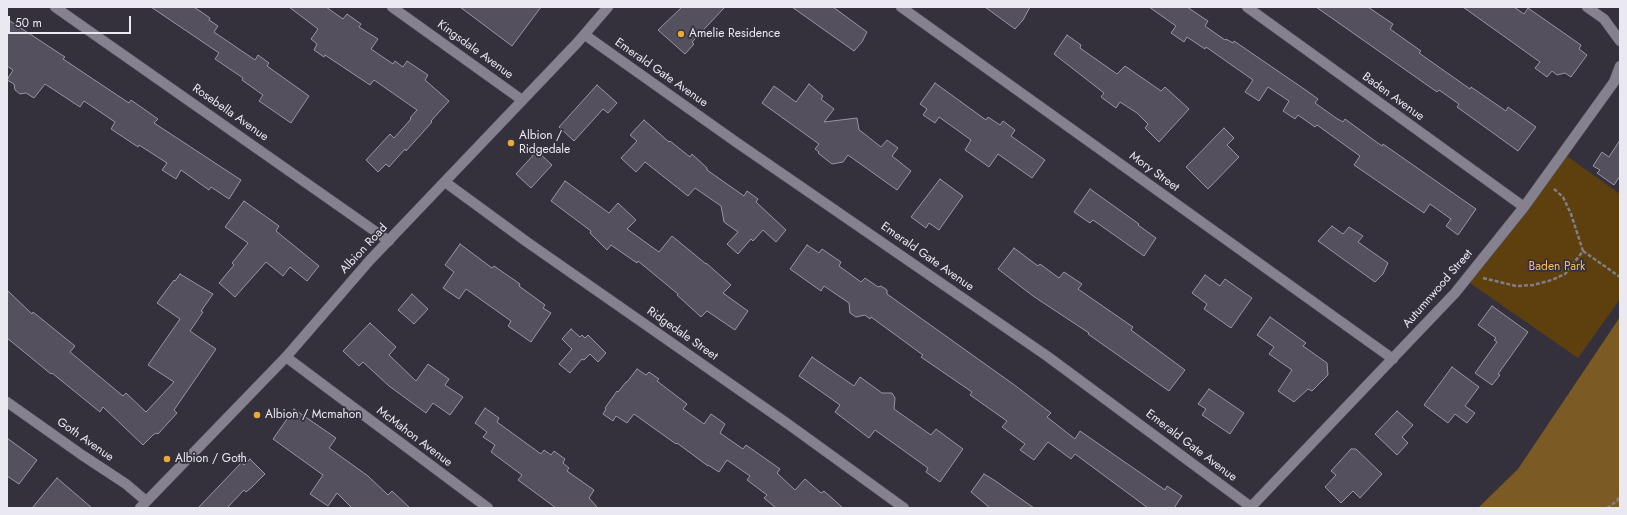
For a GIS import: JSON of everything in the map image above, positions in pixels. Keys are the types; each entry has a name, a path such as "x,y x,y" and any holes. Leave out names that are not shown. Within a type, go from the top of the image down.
{"street":[{"name":"Rosebella Avenue","path":"55,7 389,241"},
{"name":"Kingsdale Avenue","path":"392,7 522,100"},
{"name":"Albion Road","path":"143,505 286,357 370,260 608,7"},
{"name":"Mory Street","path":"901,7 1392,359"},
{"name":"Baden Avenue","path":"1247,7 1524,207"},
{"path":"1587,7 1604,19 1620,41"},
{"name":"Emerald Gate Avenue","path":"584,34 736,142 1047,356 1250,507"},
{"name":"Autumnwood Street","path":"1250,507 1455,293 1545,179 1614,82 1620,66"},
{"name":"Ridgedale Street","path":"445,182 527,242 788,424 904,508"},
{"name":"McMahon Avenue","path":"286,357 488,508"},
{"name":"Goth Avenue","path":"7,402 126,484 143,505"}],"path":[{"path":"1545,179 1563,197 1571,214 1583,251 1620,278"},
{"path":"1471,273 1492,281 1516,286 1533,285 1552,280 1565,274 1583,251"},
{"path":"1607,508 1616,501 1620,495"}],"green space":[{"name":"Baden Park","path":"1564,154 1620,194 1620,299 1578,358 1467,281"}],"shaded area":[{"path":"1620,317 1620,508 1478,508 1518,469"}],"building":[{"path":"151,7 194,7 210,18 209,20 218,26 214,32 255,60 258,55 269,63 267,66 309,96 291,123 259,101 263,95 242,80 243,78 215,59 219,53"},
{"path":"289,7 326,7 343,19 347,14 361,24 359,27 378,39 371,49 393,64 395,61 403,67 407,61 428,75 425,80 449,101 406,151 405,149 389,167 386,164 378,172 366,160 390,134 394,138 417,110 374,80 370,85 325,55 324,57 314,50 317,44 311,39 318,29"},
{"path":"460,7 541,7 512,46"},
{"name":"Amelie Residence","path":"682,7 725,7 692,42 694,44 685,54 658,30"},
{"path":"792,7 833,7 867,32 862,42 854,51"},
{"path":"985,7 1030,7 1023,20 1015,29"},
{"path":"1149,7 1187,7 1208,21 1205,26 1225,40 1226,39 1233,43 1234,41 1318,99 1315,103 1336,118 1343,122 1345,119 1382,146 1383,144 1476,209 1458,235 1446,226 1451,219 1430,204 1424,213 1354,165 1360,156 1317,125 1315,127 1298,115 1295,119 1283,111 1289,101 1268,87 1259,101 1245,92 1253,80 1206,47 1205,49 1187,37 1184,42 1171,33 1176,26"},
{"path":"1316,7 1368,7 1393,24 1390,29 1421,51 1419,53 1470,89 1471,87 1506,111 1508,107 1536,127 1518,151 1457,107 1459,104 1439,90 1437,92"},
{"path":"1463,7 1514,7 1524,14 1528,8 1581,45 1579,49 1587,55 1571,77 1565,73 1557,75 1552,71 1547,77 1535,68 1540,62"},
{"path":"7,19 65,57 63,59 129,103 131,100 158,119 154,123 241,180 229,199 211,187 209,190 181,170 176,179 162,170 167,163 139,145 138,147 111,129 115,122 84,101 80,107 45,84 34,98 26,93 20,94 15,90 14,84 7,80 13,70 7,66"},
{"path":"1067,35 1081,45 1080,48 1117,74 1125,66 1161,91 1165,87 1189,109 1159,142 1145,128 1148,124 1137,113 1120,102 1116,108 1101,97 1104,93 1054,54"},
{"path":"935,83 986,120 988,117 1000,125 1003,121 1015,130 1011,136 1045,160 1032,178 998,154 989,167 965,150 971,140 939,117 935,123 923,115 927,109 920,104"},
{"path":"809,84 823,96 821,99 834,109 824,122 857,118 859,130 881,147 887,140 898,148 892,156 911,171 897,190 848,155 843,162 832,164 815,149 819,144 762,103 774,86 796,102"},
{"path":"597,85 617,103 608,113 603,109 574,141 559,127"},
{"path":"644,120 669,142 670,141 690,157 692,154 707,168 707,170 744,196 747,191 758,199 756,202 786,230 776,242 763,230 753,241 751,239 738,254 727,244 738,232 724,222 721,206 695,188 688,196 645,162 636,172 621,158 637,141 630,135"},
{"path":"1224,128 1234,138 1227,145 1239,157 1208,189 1186,167"},
{"path":"1620,140 1620,176 1614,185 1597,173 1600,170 1593,166 1602,152 1609,157"},
{"path":"537,151 552,165 531,188 516,174"},
{"path":"940,179 963,196 939,230 929,223 926,228 911,217"},
{"path":"565,181 609,213 618,203 636,220 627,229 659,252 672,236 706,263 731,285 723,293 748,311 735,330 707,311 701,317 677,295 678,294 638,261 637,263 611,245 607,250 590,233 591,231 551,201"},
{"path":"1090,189 1156,238 1144,256 1093,220 1090,223 1074,212"},
{"path":"244,201 279,226 276,231 319,266 307,281 290,267 283,276 266,262 235,297 219,283 234,265 232,263 248,243 225,227"},
{"path":"1332,226 1343,234 1349,227 1363,236 1358,242 1388,263 1383,274 1375,282 1318,241"},
{"path":"460,244 492,268 494,266 520,284 519,286 545,305 543,308 551,313 531,342 508,326 511,321 466,289 459,299 443,288 454,272 445,265"},
{"path":"807,245 819,253 822,249 841,262 839,266 861,282 865,278 878,287 881,286 887,290 887,294 1051,413 1047,417 1075,439 1080,431 1165,490 1167,486 1182,496 1174,508 1148,508 1075,454 1071,459 1048,442 1034,460 1020,450 1025,444 1002,427 1007,421 970,395 972,392 921,357 923,355 871,317 870,319 865,315 856,317 850,313 849,303 824,286 821,291 790,269"},
{"path":"1014,248 1038,266 1040,264 1059,278 1064,272 1082,284 1078,289 1133,327 1131,330 1185,370 1169,391 1088,334 1089,333 1033,296 998,269"},
{"path":"180,274 213,294 201,311 203,312 190,331 216,349 174,410 177,413 158,434 156,433 153,435 143,445 103,407 100,412 7,338 7,290 32,314 33,312 75,346 70,352 123,396 126,393 146,412 174,382 148,365 180,319 157,303"},
{"path":"1205,275 1220,286 1225,279 1252,298 1231,328 1204,309 1207,304 1192,293"},
{"path":"412,294 428,309 414,324 398,310"},
{"path":"1492,306 1528,332 1498,374 1500,375 1492,385 1475,373 1497,342 1494,340 1496,338 1478,325"},
{"path":"1270,317 1306,343 1303,346 1327,363 1328,375 1312,391 1308,389 1294,402 1278,391 1292,370 1269,354 1274,347 1257,335"},
{"path":"370,323 396,347 389,355 416,381 428,364 449,379 445,385 463,397 450,415 433,403 426,413 389,386 363,362 359,366 343,351"},
{"path":"571,329 580,337 582,335 585,338 588,335 606,353 598,362 590,354 584,360 582,359 570,373 559,364 572,349 562,339"},
{"path":"812,357 854,386 860,377 882,393 892,393 895,398 894,409 931,435 936,429 963,449 940,482 926,472 928,468 875,430 869,438 835,412 840,405 799,376"},
{"path":"1452,367 1479,387 1465,406 1475,413 1467,423 1455,414 1448,423 1424,405"},
{"path":"637,369 646,375 649,372 659,379 657,381 687,404 683,409 704,424 711,414 725,424 720,433 743,449 746,445 780,469 777,473 795,490 805,479 821,493 824,491 843,508 776,508 764,498 767,495 747,480 750,476 727,460 719,472 708,466 634,414 627,423 616,416 613,421 603,414 606,409 605,408 617,391 618,392"},
{"path":"1209,389 1244,413 1230,434 1202,415 1206,409 1198,404"},
{"path":"485,408 499,418 497,422 541,454 544,450 551,455 554,451 565,459 563,463 569,468 567,471 594,490 589,498 598,508 556,508 518,480 522,475 491,452 495,445 483,437 487,432 475,423"},
{"path":"294,409 336,438 329,448 368,476 388,495 392,491 410,508 352,508 337,493 328,506 310,494 323,475 273,439"},
{"path":"1397,411 1413,425 1402,437 1408,443 1397,455 1375,434"},
{"path":"7,438 37,460 19,484 7,476"},
{"path":"1351,449 1356,449 1382,474 1360,498 1353,491 1341,503 1325,487 1336,475 1331,471"},
{"path":"250,459 265,474 251,488 246,492 244,490 227,508 198,508 242,462 244,465"},
{"path":"984,474 1034,508 990,508 971,492"},
{"path":"57,478 92,508 32,508"}],"place":[{"name":"Amelie Residence","path":"681,34"},
{"name":"Albion / Ridgedale","path":"511,143"},
{"name":"Albion / Mcmahon","path":"257,415"},
{"name":"Albion / Goth","path":"167,459"}]}
